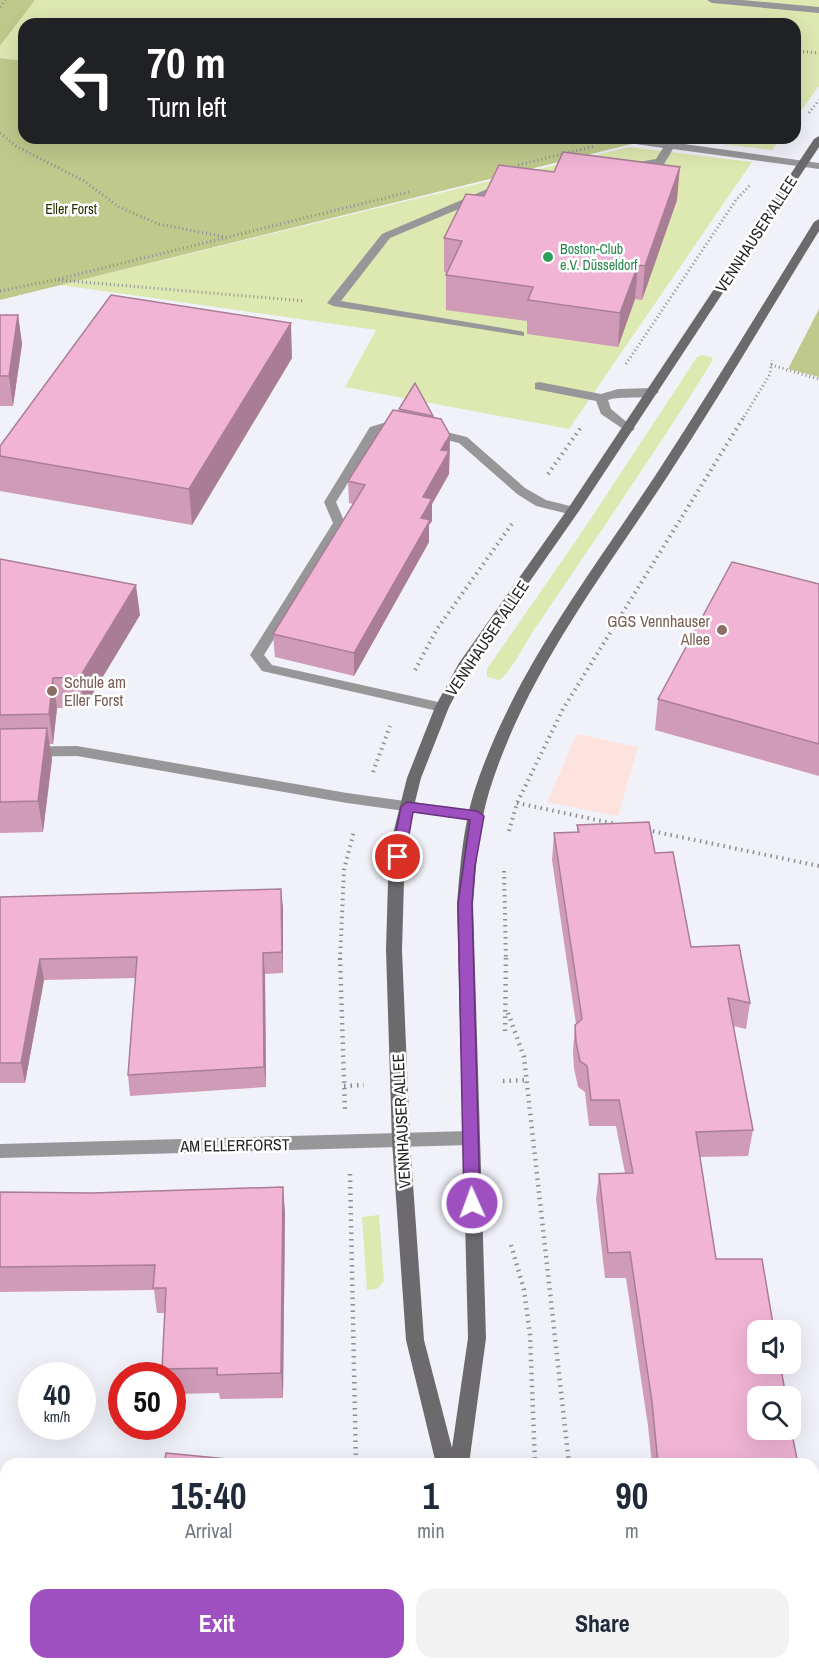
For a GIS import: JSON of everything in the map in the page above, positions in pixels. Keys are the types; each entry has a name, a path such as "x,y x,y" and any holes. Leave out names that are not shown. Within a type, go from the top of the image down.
{"main road":[{"name":"VENNHAUSER ALLEE","path":"444,1458 415,1340 400,1141 394,950 400,834 407,807 427,742 442,707 464,666 629,429 819,139"},
{"path":"460,1458 477,1338 465,904 468,866 481,794 502,735 531,678 710,401 819,222"}],"street":[{"path":"712,0 819,10"},
{"path":"662,144 819,166"},
{"path":"707,150 709,144"},
{"path":"625,166 660,162 670,145"},
{"path":"511,188 489,192 386,236 333,303 520,334"},
{"path":"539,386 601,399 618,393 653,392"},
{"path":"601,399 605,411 629,429"},
{"path":"442,707 267,668 257,655 339,523 330,502 374,429 390,425 463,440 521,491 541,503 573,511"},
{"path":"0,752 77,751 362,800 477,816"},
{"name":"AM ELLERFORST","path":"0,1151 470,1138"}],"path":[{"path":"0,7 5,0"},
{"path":"801,52 819,53"},
{"path":"0,133 16,146 84,181 119,207 159,224 226,237"},
{"path":"509,167 602,144"},
{"path":"0,291 55,280 418,190"},
{"path":"55,280 333,303"},
{"path":"508,839 517,803 563,709 749,410 770,374 772,352"},
{"path":"764,362 819,379"},
{"path":"346,1117 339,942 340,900 344,870 362,800 402,699"},
{"path":"517,803 622,825"},
{"path":"645,830 819,866"},
{"path":"504,861 507,1012 505,1035"},
{"path":"507,1012 524,1057 568,1458"},
{"path":"503,1070 504,1092"},
{"path":"494,1082 526,1080"},
{"path":"344,1086 371,1085"},
{"path":"350,1171 356,1458"},
{"path":"509,1239 524,1290 530,1335 535,1458"}],"shaded area":[{"path":"577,734 638,747 618,816 547,802"}],"green space":[{"path":"0,0 35,0 21,18 18,18 18,22 0,46"},
{"path":"35,0 819,0 819,86 801,111 801,18 21,18"},
{"path":"18,22 18,60 0,58 0,46"},
{"name":"Eller Forst","path":"0,58 18,60 18,144 632,144 0,300"},
{"path":"722,144 776,144 772,150"},
{"path":"629,147 752,162 569,429 345,387 376,330 61,285"},
{"path":"819,309 819,377 788,369"},
{"path":"702,355 711,357 713,360 514,663 499,680 487,677 487,669 584,529 697,357"},
{"path":"379,1215 384,1281 377,1289 367,1290 362,1217"}],"building":[{"path":"563,152 680,167 645,266 638,265 620,313 528,300 533,287 446,275 462,241 444,238 466,194 484,196 499,165 554,172"},
{"path":"111,295 291,323 189,489 0,456 0,446"},
{"path":"0,315 18,315 9,376 0,376"},
{"path":"415,383 433,416 399,409"},
{"path":"393,410 441,419 450,435 441,450 449,451 423,497 432,499 421,518 430,520 354,653 273,634 365,485 348,481"},
{"path":"0,559 136,585 80,677 53,678 49,714 0,715"},
{"path":"732,562 819,584 819,744 658,699"},
{"path":"47,728 38,801 0,802 0,729"},
{"path":"649,822 655,853 673,852 691,947 739,945 750,1003 728,998 753,1130 696,1132 716,1259 762,1259 772,1320 747,1320 747,1374 782,1374 784,1386 747,1386 747,1440 793,1440 797,1458 657,1458 652,1402 630,1252 608,1253 599,1174 633,1173 619,1100 591,1100 587,1066 580,1061 576,1042 575,1025 582,1019 554,833 579,832 577,825"},
{"path":"281,889 282,952 263,953 264,1067 128,1075 137,957 40,959 21,1063 0,1063 0,897"},
{"path":"283,1187 281,1373 217,1375 217,1368 186,1369 186,1362 162,1362 166,1288 153,1288 155,1265 0,1267 0,1192 92,1193"},
{"path":"166,1453 217,1458 165,1458"}],"place":[{"name":"Boston-Club e.V. Düsseldorf","path":"548,257"},
{"name":"GGS Vennhauser Allee","path":"722,630"},
{"name":"Schule am Eller Forst","path":"52,691"}],"route":[{"path":"398,857 400,834 407,807 477,816 468,866 465,904 472,1203"}]}
